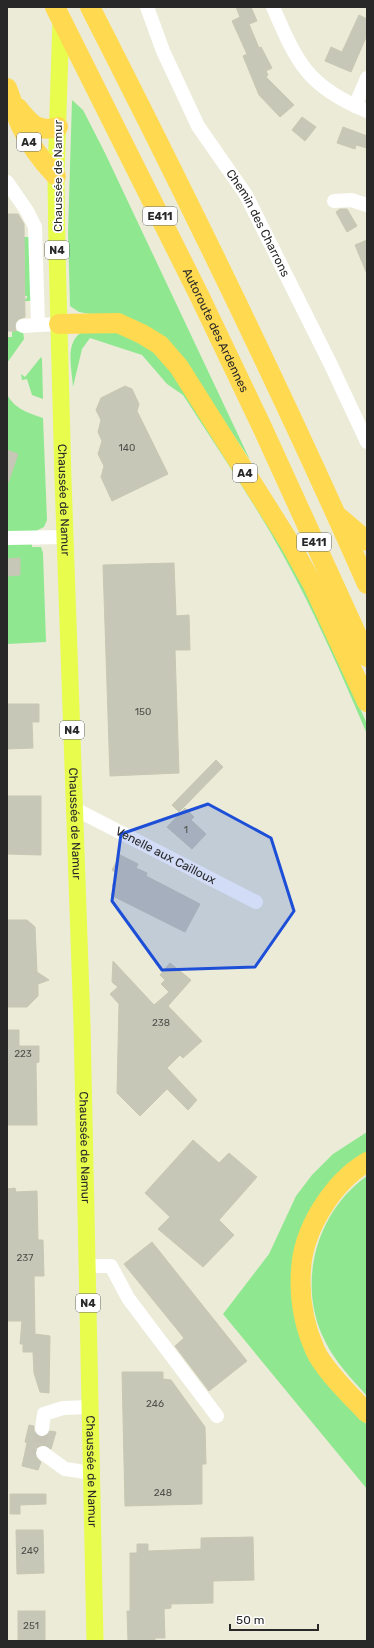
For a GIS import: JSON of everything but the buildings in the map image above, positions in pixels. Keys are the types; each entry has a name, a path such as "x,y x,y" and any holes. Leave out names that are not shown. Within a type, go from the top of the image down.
{"highway":[{"name":"Autoroute des Ardennes","path":"55,7 199,295 262,427 367,657"},
{"name":"E411","path":"90,7 225,278 337,515 367,584"},
{"name":"A4","path":"9,95 32,124 58,134"},
{"name":"A4","path":"9,95 20,124 31,146 39,158 56,176"},
{"name":"A4","path":"59,324 118,324 142,334 160,345 179,367 295,552 313,585 367,702"},
{"path":"337,515 367,541"},
{"path":"367,1162 343,1180 325,1202 306,1244 301,1268 301,1294 306,1324 316,1351 332,1374 367,1413"}],"main road":[{"name":"Chaussée de Namur","path":"62,7 56,176 65,537 82,1024 95,1641"}],"street":[{"name":"Chemin des Charrons","path":"147,7 163,51 198,126 246,195 330,363 367,442"},
{"path":"273,7 289,45 310,75 329,92 361,108 367,78"},
{"path":"7,182 36,227 38,325"},
{"path":"334,202 351,200 367,205"},
{"path":"23,326 59,324"},
{"path":"7,538 65,537"},
{"name":"Venelle aux Cailloux","path":"75,808 256,902"},
{"path":"87,1266 111,1266 128,1298 217,1416"},
{"path":"42,1429 44,1414 63,1408 90,1407"},
{"path":"43,1453 64,1469 92,1473"}],"highlighted area":[{"path":"208,804 271,838 294,911 255,967 162,970 112,901 121,834"}],"green space":[{"path":"72,100 83,110 105,153 250,460 194,375 90,314 79,312 70,306 68,233"},
{"path":"24,237 30,237 31,301 25,301 27,296 25,296"},
{"path":"105,327 158,349 263,510 322,622 367,724 367,734 317,621 295,577 247,494 183,395 167,384 142,355 90,338 82,349 73,387 70,355 74,340 79,334 86,330"},
{"path":"12,331 23,331 24,339 7,363 7,337 12,337"},
{"path":"41,357 43,399 32,395 27,379 22,380 21,374 25,377"},
{"path":"7,394 18,407 43,418 47,520 44,527 32,533 32,547 41,547 43,553 46,642 7,644"},
{"path":"367,1132 367,1156 359,1160 294,1278 336,1390 367,1425 367,1489 223,1314 269,1254 296,1196 312,1175 333,1154"},
{"path":"367,1176 367,1396 339,1363 325,1341 316,1319 312,1296 312,1273 316,1251 324,1229 335,1209 349,1191"}],"tunnel":[{"path":"42,1429 39,1450 43,1453"}]}
